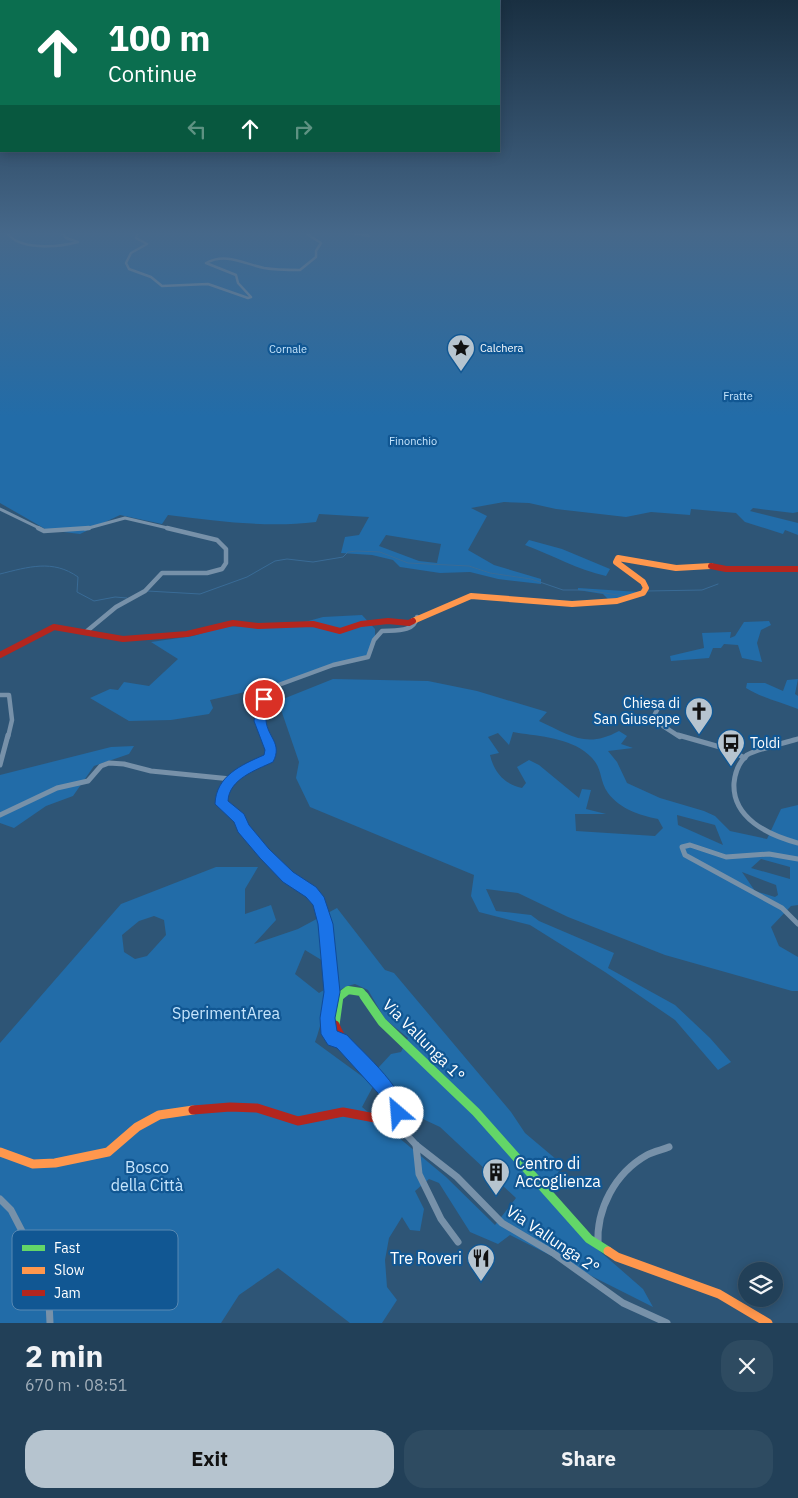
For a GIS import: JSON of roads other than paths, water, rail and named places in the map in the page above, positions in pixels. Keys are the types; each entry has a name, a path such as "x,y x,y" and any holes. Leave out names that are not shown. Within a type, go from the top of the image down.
{"street":[{"path":"236,294 248,298 251,297 248,294"},
{"path":"0,509 44,531 82,530 125,518 217,540 226,549 226,564 222,569 207,573 162,573 145,591 116,607 87,631"},
{"path":"0,655 41,632 54,627 87,631 105,637 123,639 187,634 232,623 258,626 313,624 340,631 361,624 409,623 462,598 480,595 572,604 617,601 643,593 646,588 643,582 616,562 618,558 676,568 707,565 726,569 798,569"},
{"path":"0,1152 33,1164 56,1163 94,1156 108,1152 148,1120 171,1112 230,1107 257,1108 298,1121 343,1112 391,1122 396,1117 398,1113 394,1099 339,1039 334,1039 329,1034 328,1025 332,992 327,934 322,908 315,896 288,877 264,854 243,828 240,818 222,804 222,793 231,779 246,769 269,759 272,750 260,721 264,699 273,687 333,665 368,657 374,640 382,631 410,629 416,624 417,618"},
{"path":"0,695 9,695 12,710 0,766"},
{"path":"658,708 654,716 671,732 727,749 744,758"},
{"path":"798,739 754,752 744,758 735,772 734,790 736,801 745,817 764,830 798,843"},
{"path":"0,815 57,788 88,781 101,766 109,763 124,764 151,771 231,779"},
{"path":"798,859 768,854 726,857 690,845 682,847 685,855 782,908 798,924"},
{"name":"Via Vallunga 1°","path":"339,1039 334,1020 339,996 348,990 361,992 382,1022 476,1112 566,1215 599,1246 617,1257 719,1294 768,1323"},
{"name":"Via Vallunga 2°","path":"396,1117 405,1133 416,1145 457,1177 502,1223 553,1253 623,1303 667,1323"},
{"path":"416,1145 419,1174 441,1219 458,1242"},
{"path":"599,1246 597,1220 609,1193 645,1155 669,1147"},
{"path":"0,1199 11,1210 21,1230"},
{"path":"49,1310 50,1323"}],"waterway":[{"path":"147,591 200,594 247,577 275,561 287,559 313,562 343,557 348,552 357,551 380,552 408,563 469,566 490,573 531,579 563,590 586,590 624,596"},
{"path":"0,574 30,567 50,566 69,571 78,577 77,592 94,601 115,597 127,598"},
{"path":"648,591 702,590 718,584"}],"place":[{"name":"Calchera","path":"461,372"},
{"name":"Chiesa di San Giuseppe","path":"699,735"},
{"name":"Toldi","path":"731,767"},
{"name":"Centro di Accoglienza","path":"496,1196"},
{"name":"Tre Roveri","path":"481,1282"}],"park label":[{"name":"Cornale","path":"288,349"},
{"name":"Fratte","path":"738,396"},
{"name":"Finonchio","path":"413,441"},
{"name":"SperimentArea","path":"226,1013"},
{"name":"Bosco della Città","path":"147,1176"}]}
